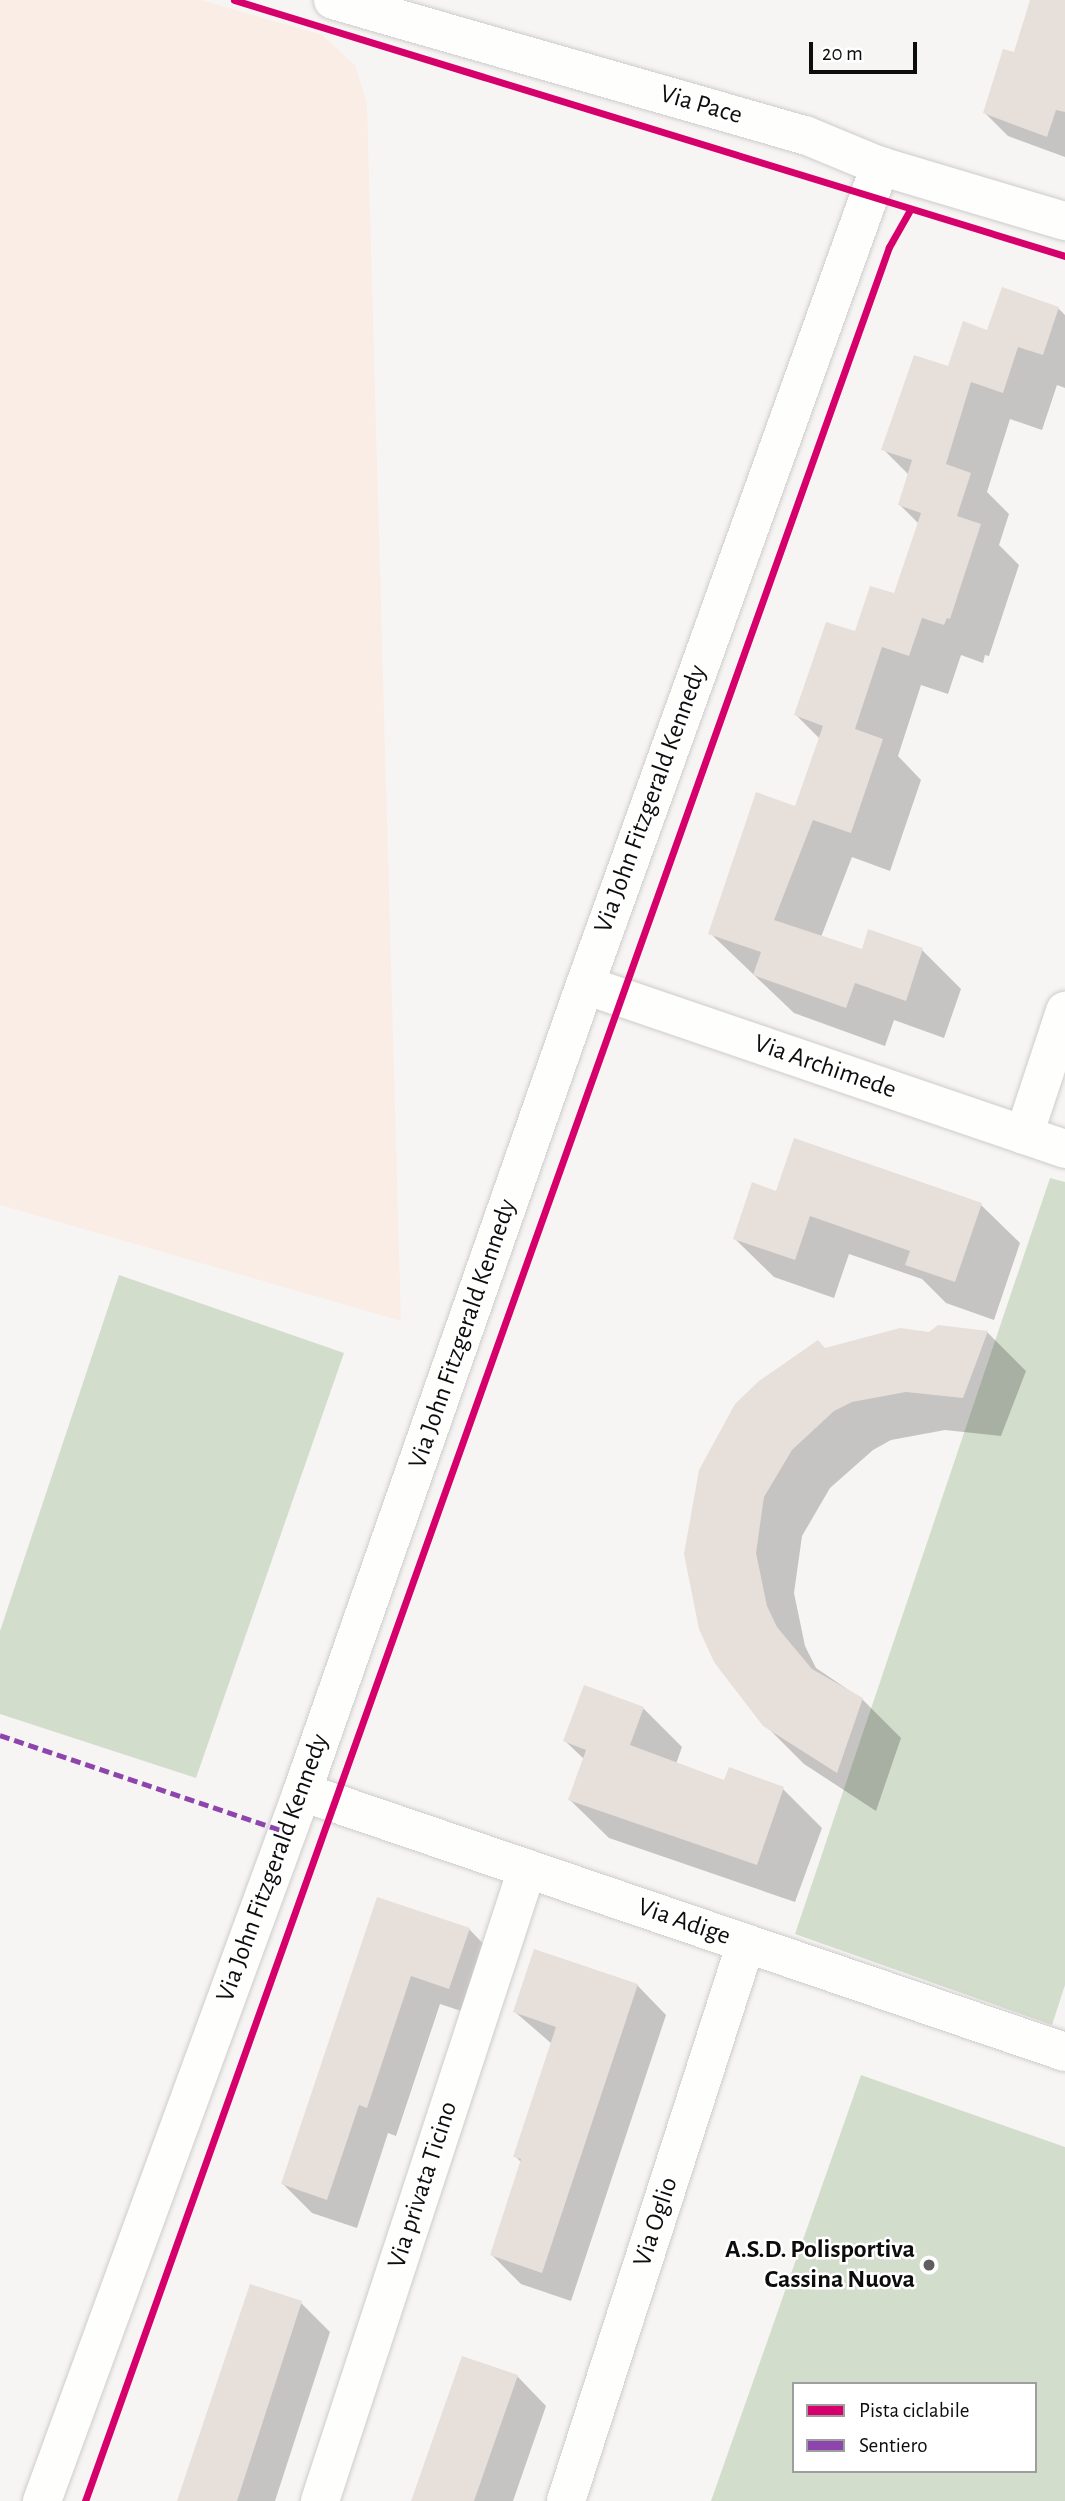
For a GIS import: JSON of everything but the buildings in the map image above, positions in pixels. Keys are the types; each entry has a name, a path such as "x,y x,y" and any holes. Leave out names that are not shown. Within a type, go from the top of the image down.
{"street":[{"name":"Via Pace","path":"333,0 805,135 880,166 1065,221"},
{"name":"Via John Fitzgerald Kennedy","path":"42,2501 302,1791 585,985 880,166"},
{"name":"Via Archimede","path":"585,985 1065,1149"},
{"path":"1024,1135 1065,1011"},
{"name":"Via Adige","path":"302,1791 1065,2052"},
{"name":"Via privata Ticino","path":"320,2501 527,1869"},
{"name":"Via Oglio","path":"566,2501 746,1944"}],"shaded area":[{"path":"0,0 201,0 322,35 355,65 367,103 401,1321 0,1205"}],"green space":[{"path":"1050,1178 1065,1182 1065,1985 1052,2025 795,1934"},
{"path":"119,1275 344,1353 196,1778 0,1714 0,1631"},
{"name":"A.S.D. Polisportiva Cassina Nuova","path":"861,2075 1065,2147 1065,2501 711,2501"}],"marked path":[{"path":"0,1735 287,1832"}],"cycle path":[{"path":"234,0 1065,256"},
{"path":"85,2501 889,247 910,210"}],"place":[{"name":"A.S.D. Polisportiva Cassina Nuova","path":"929,2265"}]}
